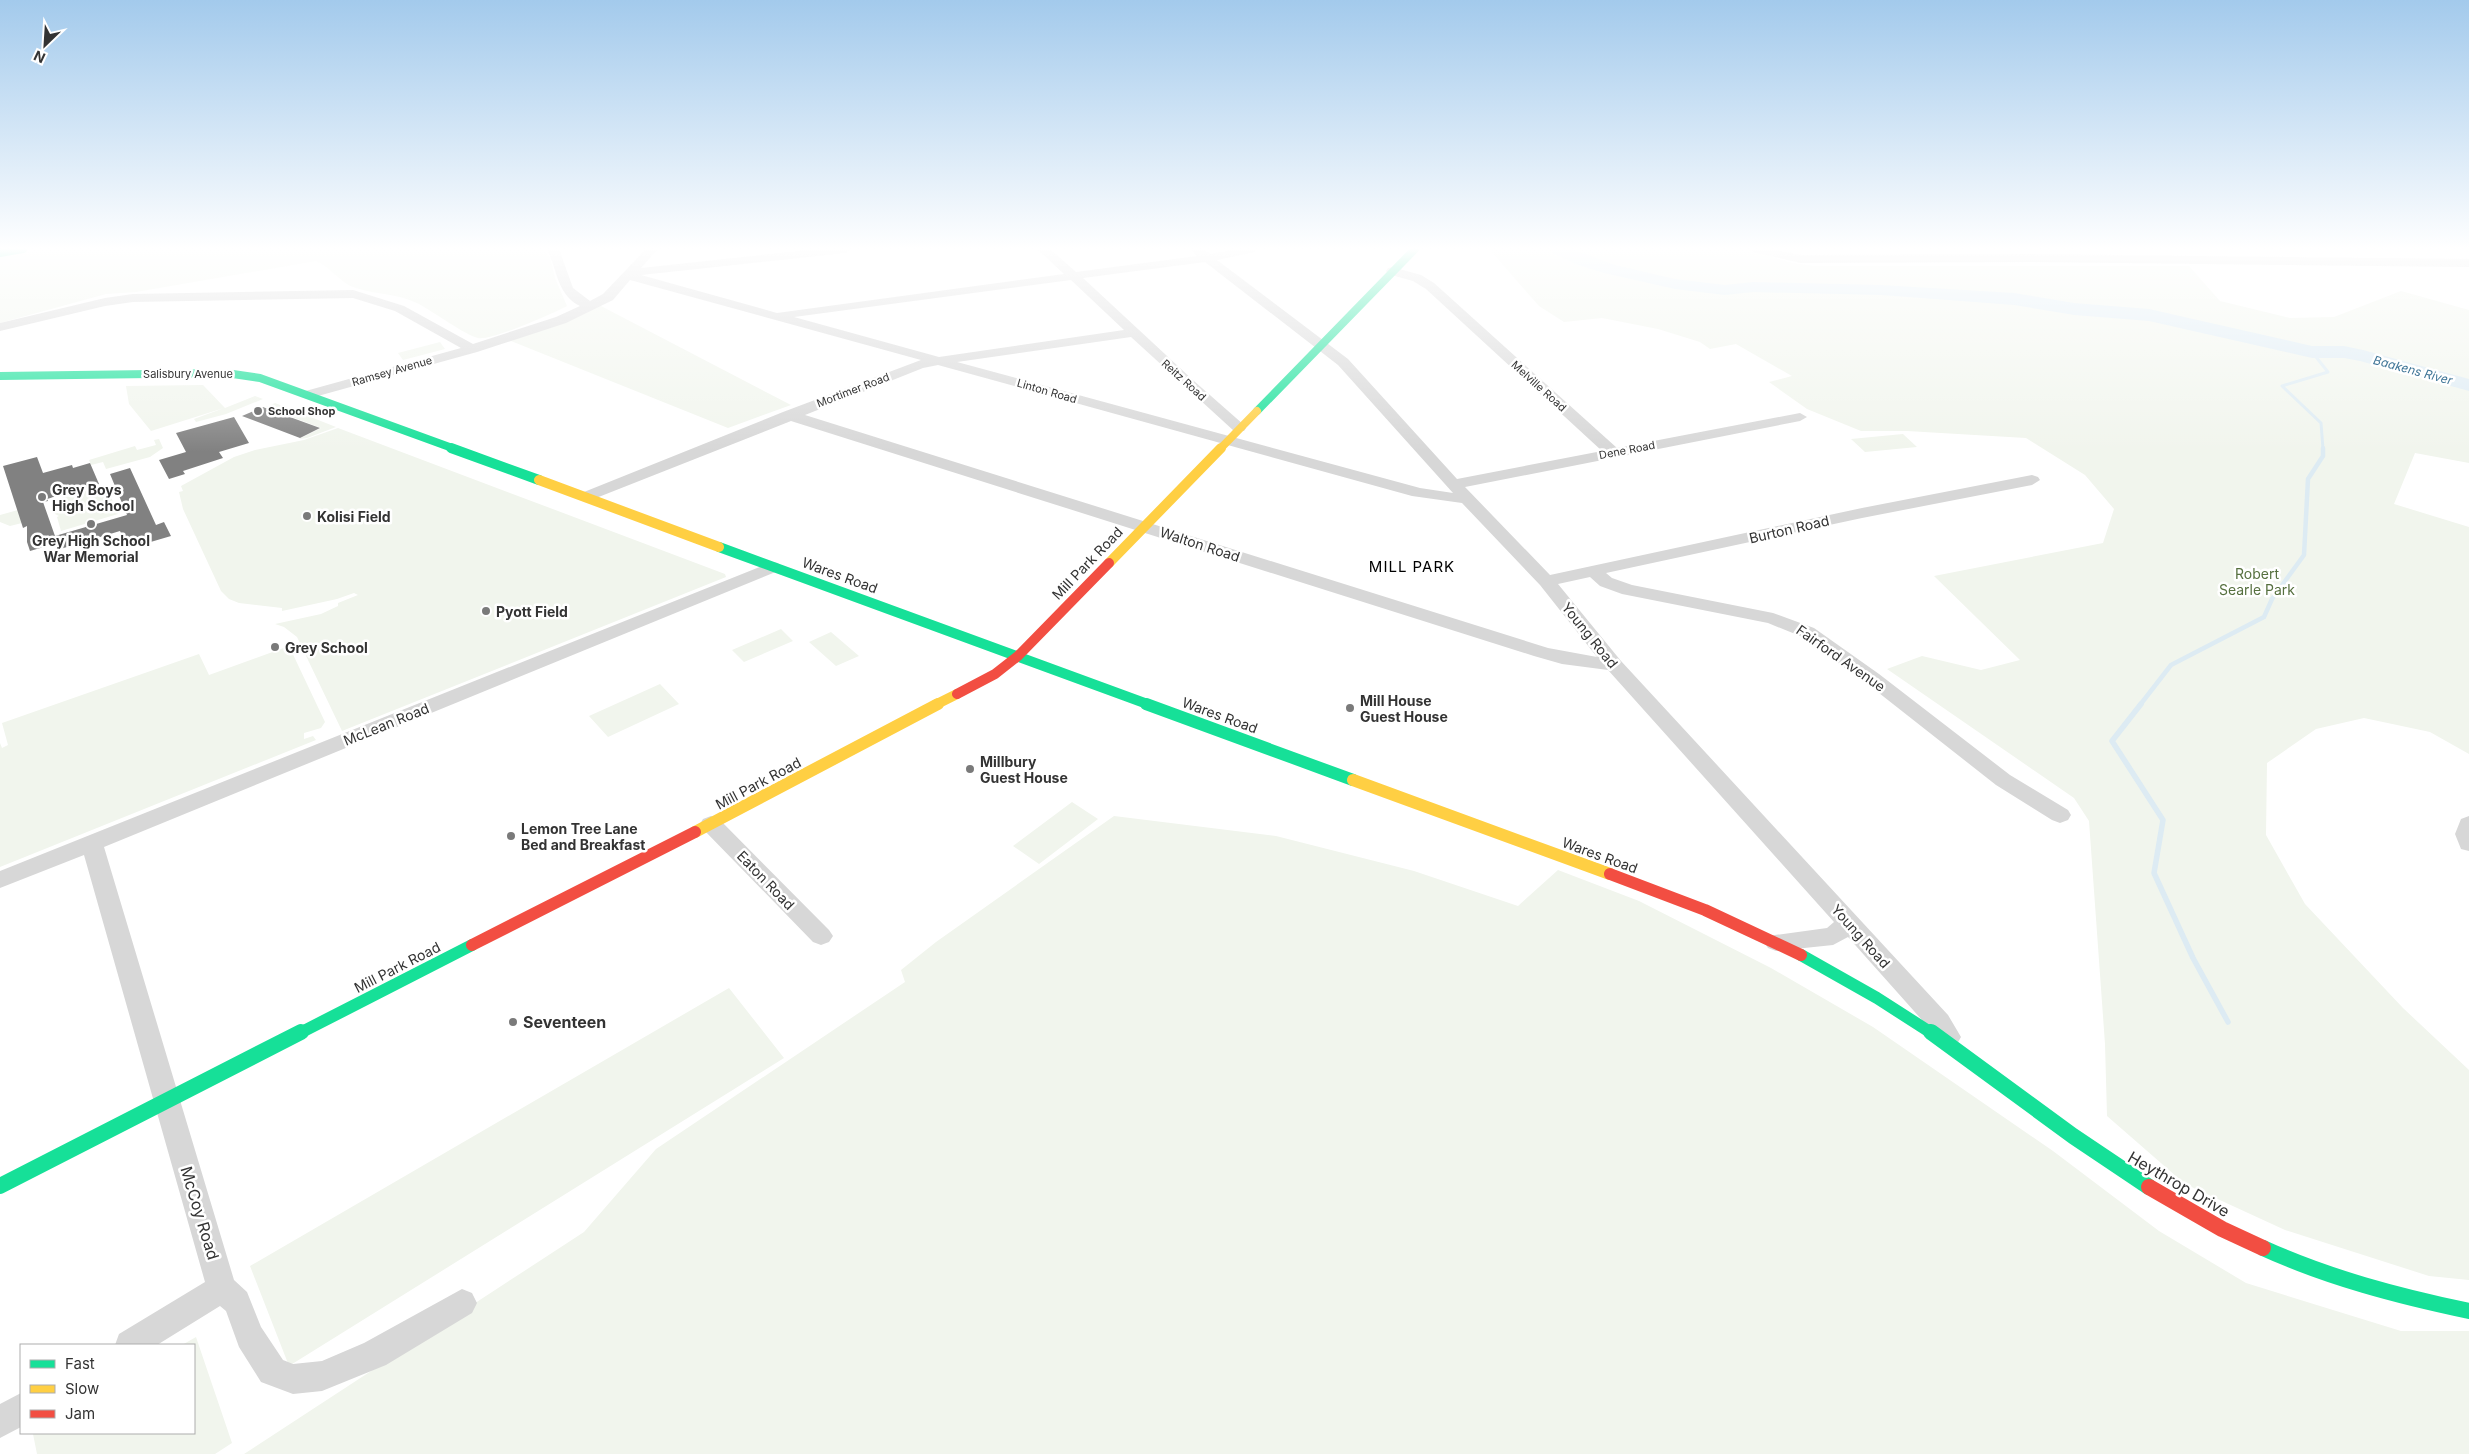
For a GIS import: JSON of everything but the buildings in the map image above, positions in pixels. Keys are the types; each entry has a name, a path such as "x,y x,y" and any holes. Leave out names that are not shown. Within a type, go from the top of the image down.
{"street":[{"path":"0,327 42,317"},
{"path":"415,317 472,349"},
{"name":"Ramsey Avenue","path":"307,395 472,349 568,317"},
{"name":"Linton Road","path":"781,317 1418,493 1440,498 1467,499"},
{"name":"Reitz Road","path":"1117,317 1190,387 1239,428"},
{"name":"Young Road","path":"1283,317 1342,362 1467,499 1546,581 1614,665 1939,1022 1956,1050"},
{"name":"Mill Park Road","path":"0,1186 711,824 983,682 1018,656 1347,317"},
{"name":"Melville Road","path":"1464,317 1612,452"},
{"name":"Mortimer Road","path":"585,497 903,370 936,360 1134,333"},
{"name":"Salisbury Avenue","path":"0,376 233,373 260,378 453,449"},
{"name":"Walton Road","path":"788,415 1541,652 1562,658 1614,665"},
{"name":"Dene Road","path":"1454,484 1800,417"},
{"name":"Wares Road","path":"453,449 1675,898 1776,942 1864,989 1956,1050"},
{"name":"Burton Road","path":"1546,581 1862,512 2032,480"},
{"name":"McLean Road","path":"0,880 772,566"},
{"name":"Fairford Avenue","path":"1592,570 1606,582 1628,590 1764,616 1796,625 1872,678 2003,780 2060,815"},
{"name":"Eaton Road","path":"711,824 821,936"},
{"path":"2469,824 2466,834 2469,843"},
{"name":"McCoy Road","path":"92,843 222,1288 236,1302 250,1336 272,1370 293,1379 322,1376 375,1354 462,1303"},
{"path":"1776,942 1833,936 1850,923"},
{"name":"Heythrop Drive","path":"1956,1050 2089,1148 2197,1217 2253,1243 2360,1286 2469,1311"},
{"path":"132,1344 222,1288"},
{"path":"0,1422 20,1410"}],"green space":[{"path":"0,317 22,317 0,323"},
{"path":"441,317 544,317 485,338 478,338 466,333"},
{"path":"570,317 622,317 791,405 728,428 511,341"},
{"name":"Robert Searle Park","path":"1556,317 2469,317 2469,463 2415,453 2394,504 2469,527 2469,754 2430,732 2364,718 2316,729 2267,763 2266,835 2305,904 2403,1008 2469,1070 2469,1280 2429,1276 2285,1230 2185,1184 2107,1116 2105,1044 2089,821 2074,798 1887,669 1922,656 1981,670 2020,660 1934,576 2103,543 2114,509 2085,475 2026,438 1907,431 1861,431 1807,409 1769,382 1792,376 1736,344 1710,349 1700,342 1658,329 1602,318 1564,322"},
{"path":"440,342 445,349 403,360 398,353"},
{"path":"203,385 225,408 255,396 263,399 226,414 196,422 194,419 224,408 151,431 129,404 126,386"},
{"path":"275,403 336,427 307,438 299,439 321,428 266,407"},
{"path":"338,428 725,574 726,577 342,731 297,637 284,627 275,624 321,614 338,606 338,603 358,595 354,593 337,599 282,611 282,608 239,603 229,599 221,591 183,509 179,492 183,491 181,486 234,457 255,450 304,440"},
{"path":"1903,434 1917,447 1865,452 1851,439"},
{"path":"159,439 163,448 150,457 106,469 103,462 91,465 89,460 135,446 137,450 156,445 154,440"},
{"path":"106,485 118,514 61,531 57,517 59,516 55,514 51,501"},
{"path":"18,510 22,523 10,526 0,522 0,515"},
{"path":"781,629 793,641 744,662 732,650"},
{"path":"831,632 859,656 836,666 809,642"},
{"path":"289,646 325,722 321,728 304,733 304,739 313,736 316,740 0,867 0,743 2,748 8,745 2,723 199,654 209,675"},
{"path":"660,684 679,704 608,737 589,716"},
{"path":"1072,802 1098,819 1039,864 1013,846"},
{"path":"1114,816 1276,836 1414,871 1518,906 1558,870 1639,901 1771,968 1873,1027 2053,1151 2159,1231 2246,1283 2401,1331 2469,1331 2469,1454 244,1454 584,1232 656,1149 905,982 901,970 936,942"},
{"path":"729,988 784,1058 289,1366 250,1266"},
{"path":"196,1337 232,1443 215,1454 37,1454 33,1434 195,1434 195,1344 184,1344"}],"waterway":[{"name":"Baakens River","path":"2157,317 2312,352 2344,352 2363,356 2469,385"},
{"path":"2312,352 2328,372 2282,386 2321,423 2323,449"},
{"path":"2140,705 2171,665 2264,617 2272,599 2304,555 2308,479 2323,456 2323,449"},
{"path":"2141,704 2112,741 2163,820 2154,873 2193,958 2228,1022"}],"traffic: fast":[{"path":"1257,411 1349,317"},
{"path":"0,376 226,373 260,378 539,480"},
{"path":"719,547 1353,780"},
{"path":"0,1186 472,945"},
{"path":"1801,955 1896,1009 2098,1154 2149,1187"},
{"path":"2263,1248 2313,1269 2364,1286 2416,1300 2469,1311"}],"traffic: slow":[{"path":"1109,563 1257,411"},
{"path":"539,480 719,547"},
{"path":"695,832 957,694"},
{"path":"1353,780 1610,874"}],"traffic: jam":[{"path":"957,694 995,674 1018,656 1109,563"},
{"path":"472,945 695,832"},
{"path":"1610,874 1705,910 1801,955"},
{"path":"2149,1187 2222,1229 2263,1248"}],"place":[{"name":"School Shop","path":"258,411"},
{"name":"Grey Boys High School","path":"42,497"},
{"name":"Kolisi Field","path":"307,516"},
{"name":"Grey High School War Memorial","path":"91,524"},
{"name":"Pyott Field","path":"486,611"},
{"name":"Grey School","path":"275,647"},
{"name":"Mill House Guest House","path":"1350,708"},
{"name":"Millbury Guest House","path":"970,769"},
{"name":"Lemon Tree Lane Bed and Breakfast","path":"511,836"},
{"name":"Seventeen","path":"513,1022"}],"district":[{"name":"MILL PARK","path":"1412,566"}]}
